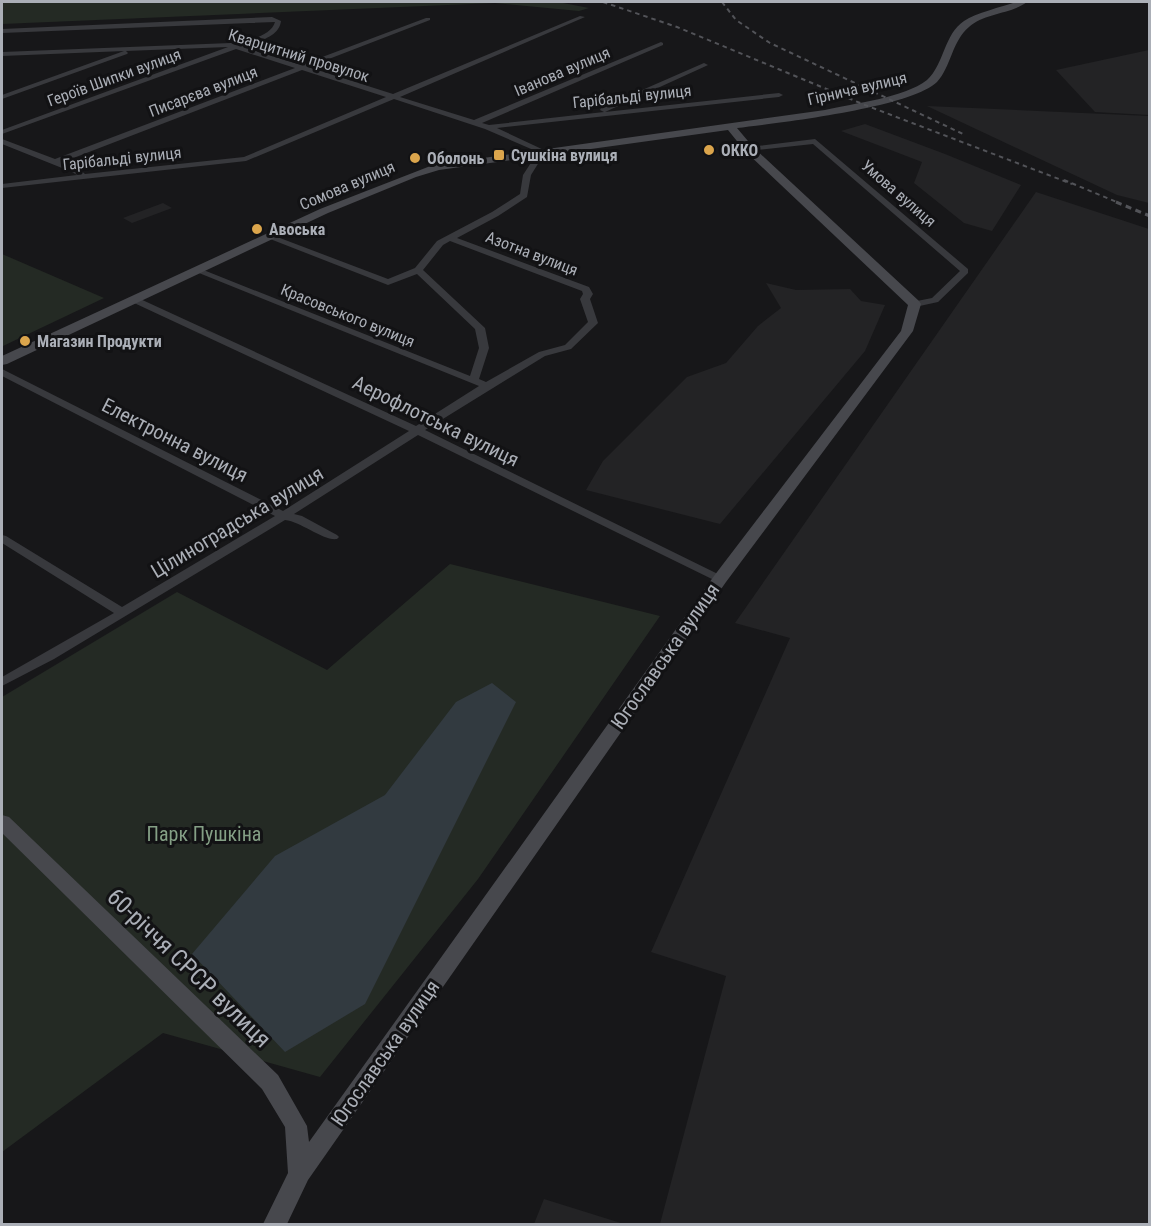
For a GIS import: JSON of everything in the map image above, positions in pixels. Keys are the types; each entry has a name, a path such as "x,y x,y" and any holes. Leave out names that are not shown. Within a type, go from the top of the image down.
{"main road":[{"name":"Гірнича вулиця","path":"802,116 865,105 922,88 934,80 957,34 967,23 1023,2"},
{"name":"Сомова вулиця","path":"4,357 135,300 324,211 412,175 456,163 802,116"},
{"path":"730,126 749,149 915,304"},
{"name":"Югославська вулиця","path":"275,1224 300,1173 720,579 907,331 915,304"},
{"name":"60-річчя СРСР вулиця","path":"2,822 270,1082 296,1126 300,1173"}],"street":[{"path":"392,98 582,17"},
{"name":"Героїв Шипки вулиця","path":"2,31 272,19 278,21 277,27 268,35 2,132"},
{"name":"Писарєва вулиця","path":"56,162 428,19"},
{"name":"Іванова вулиця","path":"474,123 661,44"},
{"name":"Кварцитний провулок","path":"2,54 219,45 236,47 488,127 542,151"},
{"path":"2,97 139,48"},
{"path":"2,63 32,52"},
{"path":"592,115 704,66"},
{"name":"Гарібальді вулиця","path":"488,127 779,95"},
{"name":"Гарібальді вулиця","path":"2,186 246,159 392,98"},
{"path":"2,141 75,170 85,178"},
{"name":"Умова вулиця","path":"749,149 815,141 965,271 935,300 915,304"},
{"name":"Азотна вулиця","path":"269,237 388,282 418,270 440,243 495,214 524,195 527,175 542,151"},
{"name":"Азотна вулиця","path":"450,238 588,291 585,299 593,322 568,347 545,353 487,386"},
{"path":"418,270 480,328 484,348 473,381"},
{"name":"Красовського вулиця","path":"198,271 487,386"},
{"name":"Аерофлотська вулиця","path":"135,300 418,430 720,579"},
{"name":"Електронна вулиця","path":"2,372 283,516 298,518 333,537"},
{"name":"Цілиноградська вулиця","path":"2,682 283,516 487,386"},
{"path":"2,538 121,612"}],"shaded area":[{"path":"1149,50 1149,115 1095,112 1056,70"},
{"path":"927,106 1149,116 1149,203 1117,195"},
{"path":"865,124 1021,185 992,231 964,223 914,183 922,162 841,131"},
{"path":"1036,192 1149,229 1149,1224 660,1224 726,976 651,952 790,638 735,623"},
{"path":"163,203 172,208 132,223 123,218"},
{"path":"766,283 796,290 850,289 861,301 885,305 865,351 720,524 586,490 603,461 687,377 726,363 758,326 781,308"},
{"path":"492,683 516,702 365,1004 285,1052 192,954 275,856 385,795 456,702"},
{"path":"544,1199 624,1224 534,1224"}],"green space":[{"path":"2,2 558,2 589,8 579,11 495,3 2,24"},
{"path":"2,254 104,298 3,346"},
{"name":"Парк Пушкіна","path":"450,564 660,616 478,879 320,1077 163,1033 2,1152 2,697 177,592 327,670"}],"railway":[{"path":"603,2 677,27 865,105 1072,184"},
{"path":"722,2 736,20 770,43 963,134"},
{"path":"1064,180 1119,203"},
{"path":"1116,202 1150,216"}],"place":[{"name":"ОККО","path":"709,150"},
{"name":"Сушкіна вулиця","path":"499,155"},
{"name":"Оболонь","path":"415,158"},
{"name":"Авоська","path":"257,229"},
{"name":"Магазин Продукти","path":"25,341"}]}
